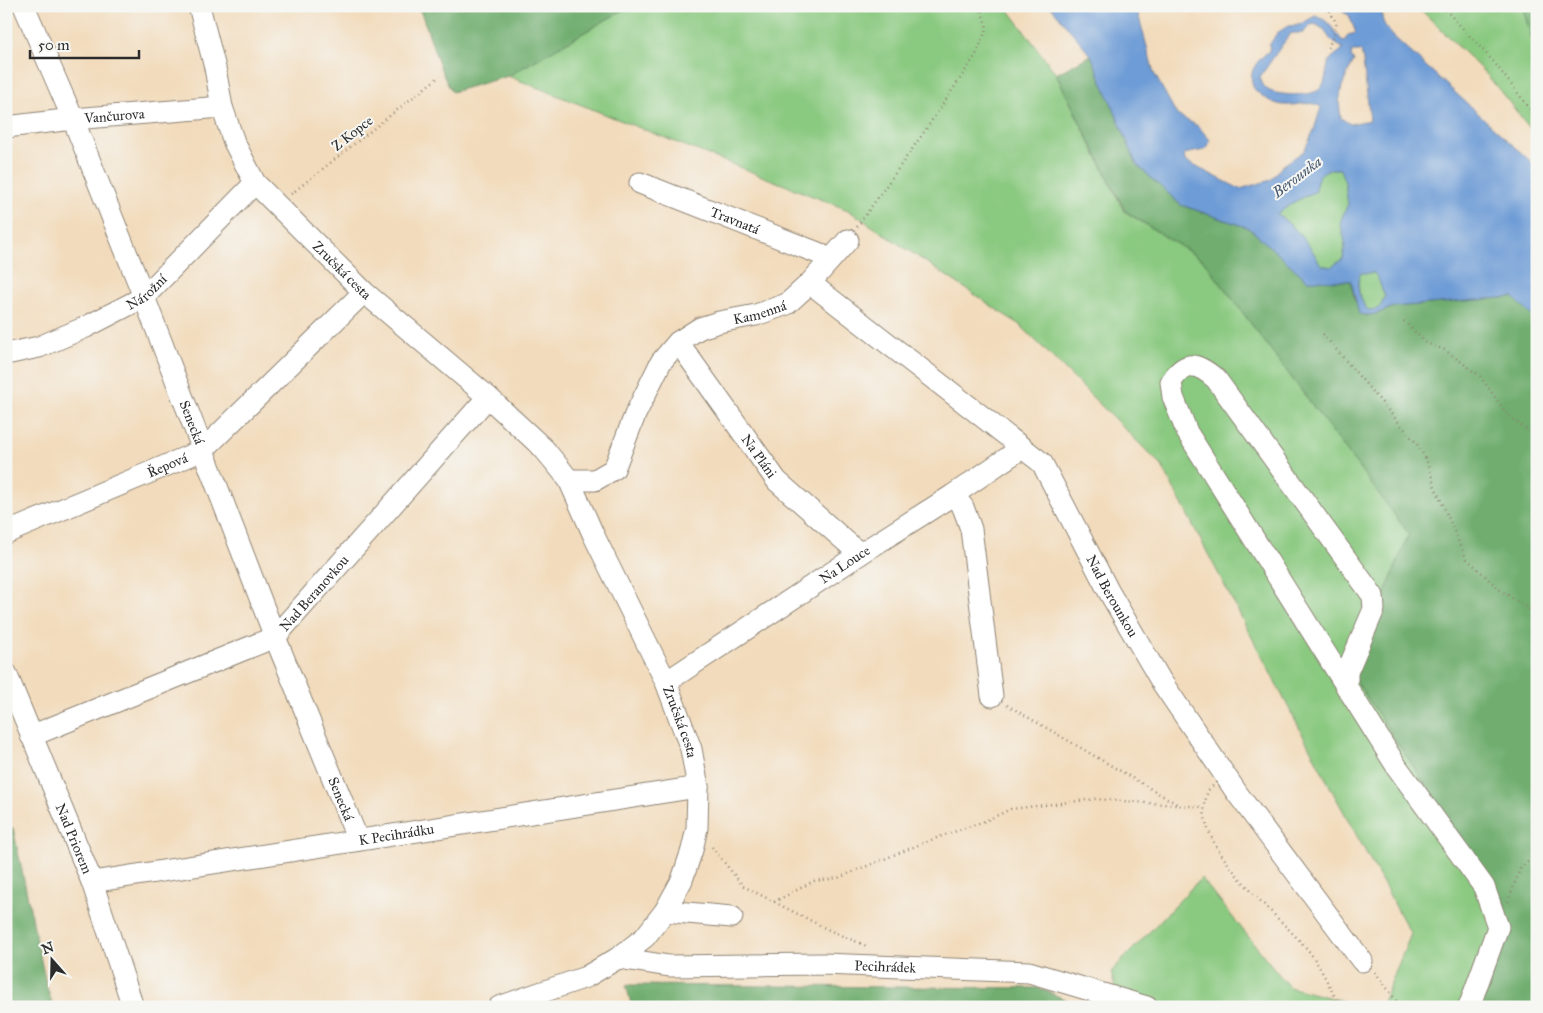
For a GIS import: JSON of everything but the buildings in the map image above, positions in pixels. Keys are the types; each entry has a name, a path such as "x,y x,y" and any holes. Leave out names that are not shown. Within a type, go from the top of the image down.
{"street":[{"name":"Senecká","path":"24,6 73,119 275,637 358,840"},
{"name":"Zručská cesta","path":"198,6 222,107 234,142 255,183 364,292 488,397 544,449 569,480 598,544 666,682 692,749 698,787 697,828 682,880 665,912 645,937 618,958 586,977 498,1007"},
{"name":"Vančurova","path":"6,127 73,119 222,107"},
{"name":"Nárožní","path":"6,354 39,347 86,327 144,297 255,183"},
{"name":"Travnatá","path":"640,184 818,253 830,260"},
{"name":"Kamenná","path":"678,342 700,328 719,322 756,315 787,304 810,283 848,240"},
{"name":"Nad Berounkou","path":"810,283 1042,463 1109,592 1161,681 1225,775 1362,961"},
{"name":"Řepová","path":"6,533 203,450 364,292"},
{"path":"569,480 595,480 614,469 635,415 661,362 678,342"},
{"name":"Na Pláni","path":"678,342 777,481 860,554"},
{"path":"1347,688 1347,672 1374,609 1374,596 1216,378 1202,366 1190,366 1178,371 1171,382 1173,398 1187,432 1347,688 1397,767 1484,887 1498,927 1469,1007"},
{"name":"Nad Beranovkou","path":"31,736 275,637 488,397"},
{"name":"Na Louce","path":"666,682 1022,448"},
{"path":"953,495 963,507 971,529 992,696"},
{"name":"Nad Priorem","path":"6,673 92,882 133,1007"},
{"name":"K Pecihrádku","path":"92,882 698,787"},
{"path":"665,912 732,917"},
{"name":"Pecihrádek","path":"618,958 669,966 833,965 1029,972 1142,1006"}],"path":[{"path":"848,240 976,55 987,28 980,6"},
{"path":"1328,48 1336,29 1336,24 1330,14 1330,6"},
{"path":"1442,6 1493,61 1537,118"},
{"name":"Z Kopce","path":"276,206 440,76"},
{"path":"1404,321 1426,343 1444,350 1480,376 1507,414 1537,438"},
{"path":"1323,334 1417,444 1426,459 1435,487 1466,558 1499,589 1537,615"},
{"path":"992,696 1177,804"},
{"path":"1225,775 1208,789 1203,807 1210,836 1231,869 1309,952 1340,1007"},
{"path":"774,902 814,881 838,878 928,841 985,821 1011,809 1095,799 1203,807"},
{"path":"697,828 743,886 831,931 874,949"},
{"path":"1507,902 1520,870 1537,853"},
{"path":"1362,961 1367,961 1400,1007"}],"green space":[{"path":"418,6 630,6 508,76 452,92 446,82"},
{"path":"630,6 1006,6 1056,74 1124,211 1204,261 1409,534 1352,675 1505,903 1467,1007 1381,1007 1411,934 1335,796 1162,466 1020,325 848,210 508,76"},
{"path":"1417,6 1522,6 1537,51 1537,137 1488,76"},
{"path":"1522,6 1537,6 1537,51 1534,46"},
{"path":"1091,55 1137,165 1181,205 1249,228 1307,280 1351,281 1354,299 1366,316 1393,307 1513,297 1537,321 1537,1007 1467,1007 1505,903 1352,675 1409,534 1204,261 1125,211 1056,74"},
{"path":"1330,169 1340,169 1345,182 1348,204 1340,222 1345,241 1343,259 1331,267 1321,265 1302,237 1277,214 1294,202 1316,191 1318,177"},
{"path":"1361,272 1374,273 1378,278 1385,295 1379,308 1368,310 1365,307 1358,287"},
{"path":"6,825 13,828 46,984 53,1007 6,1007"},
{"path":"1201,878 1289,987 1366,1007 1120,1007 1111,972"},
{"path":"626,985 1039,988 1083,1007 632,1007"}],"water":[{"name":"Berounka","path":"1050,6 1136,6 1154,73 1177,115 1198,126 1210,140 1208,147 1204,150 1184,154 1185,161 1240,189 1271,180 1282,166 1304,151 1314,130 1321,107 1310,103 1278,104 1271,102 1254,89 1251,78 1253,69 1258,61 1269,51 1270,44 1277,33 1288,26 1299,25 1315,16 1328,23 1344,42 1348,35 1356,33 1349,15 1343,12 1346,6 1384,6 1382,19 1394,37 1537,167 1537,321 1513,297 1393,307 1372,314 1359,314 1351,281 1307,280 1249,228 1181,205 1137,165 1091,55","holes":["1315,24 1325,30 1332,41 1343,48 1329,61 1323,85 1317,91 1295,95 1268,90 1262,83 1261,75 1290,34 1303,33 1311,25","1352,51 1361,51 1370,120 1350,124 1341,118 1339,103 1342,86 1354,60 1351,58","1330,169 1340,169 1345,182 1348,204 1340,222 1345,241 1343,259 1331,267 1321,265 1302,237 1277,214 1294,202 1316,191 1318,177","1361,273 1374,273 1376,275 1385,295 1379,308 1368,310 1365,307 1360,297 1359,277"]}]}
